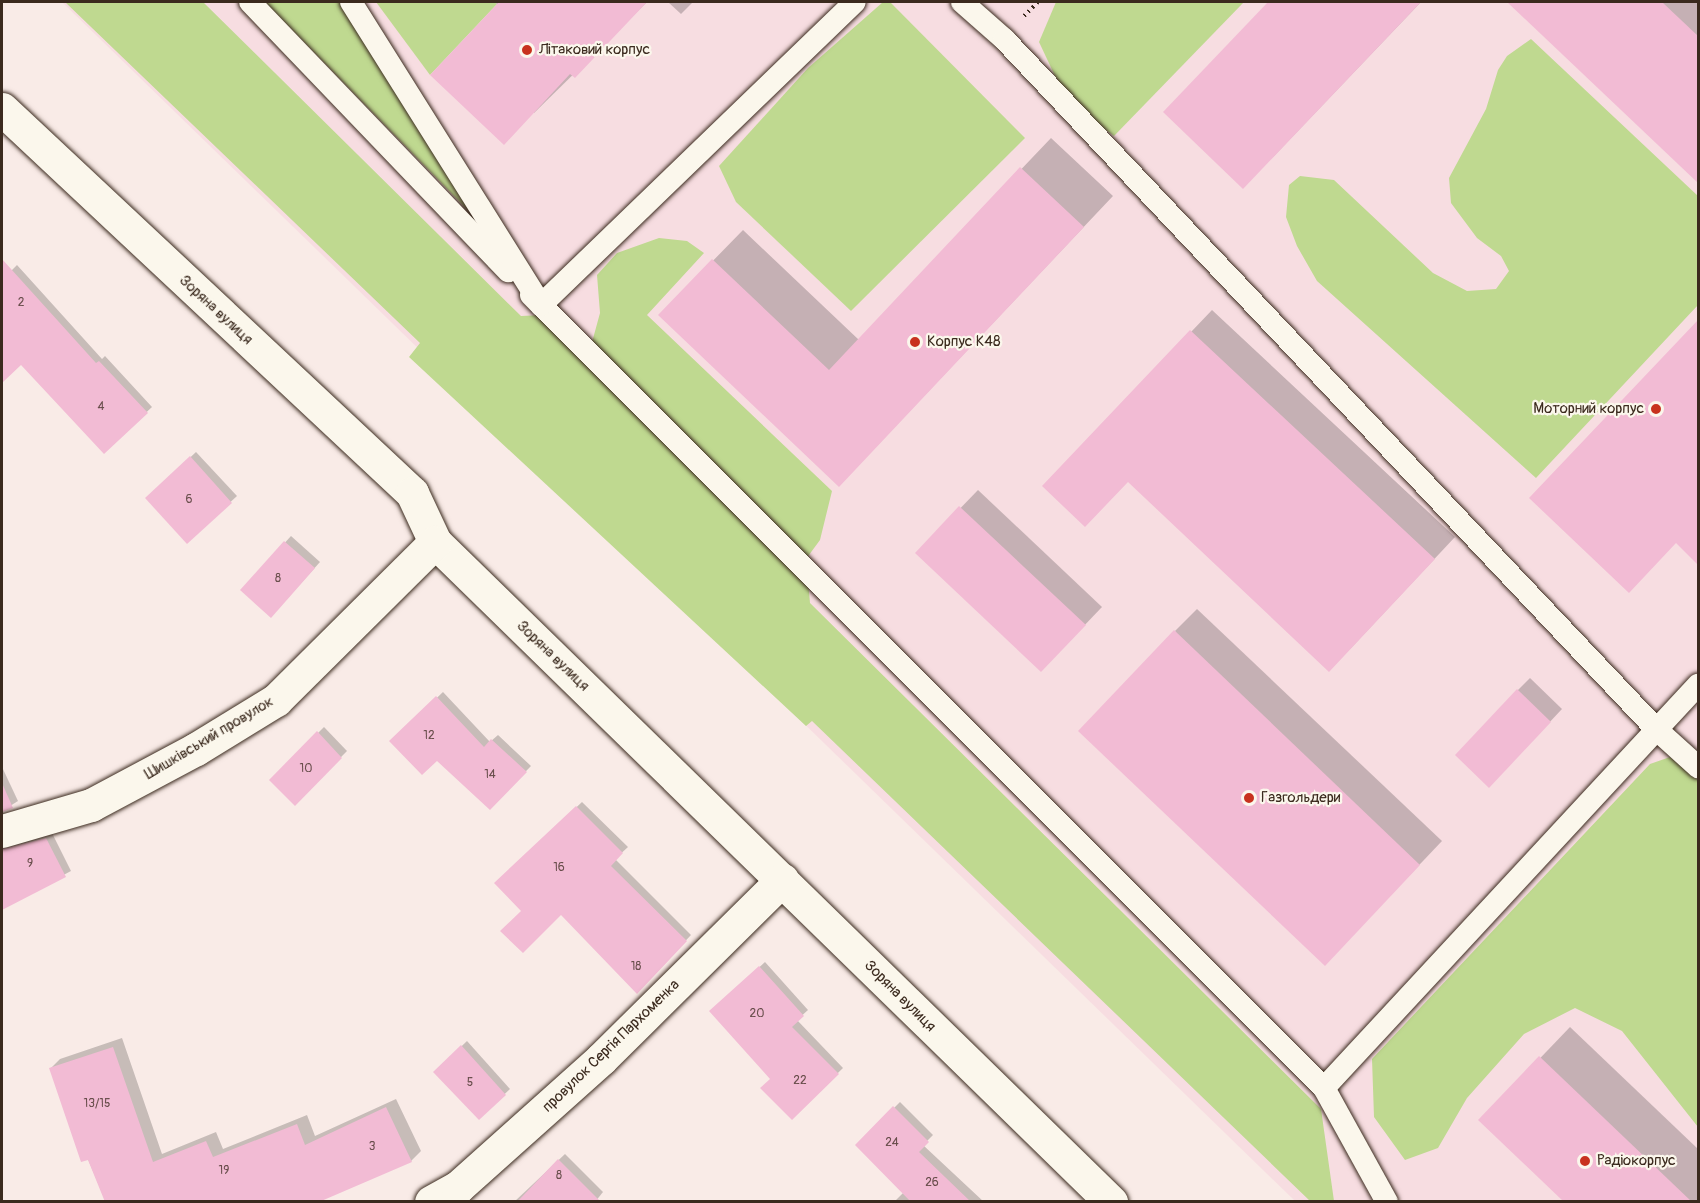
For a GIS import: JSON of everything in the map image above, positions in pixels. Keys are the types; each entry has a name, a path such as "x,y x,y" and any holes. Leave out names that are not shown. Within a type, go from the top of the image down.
{"street":[{"name":"Зоряна вулиця","path":"2,109 412,493 435,542 1111,1202"},
{"name":"Шишківський провулок","path":"2,831 91,805 196,749 276,700 435,542"},
{"name":"провулок Сергія Пархоменка","path":"431,1202 458,1187 601,1059 782,880"}],"lane":[{"path":"250,2 541,305 1324,1088 1387,1202"},
{"path":"351,2 541,305"},
{"path":"541,305 855,2"},
{"path":"962,2 1004,39 1656,729 1698,767"},
{"path":"1324,1088 1698,685"}],"shaded area":[{"path":"62,2 1698,2 1698,1201 1295,1201"}],"green space":[{"path":"65,2 203,2 521,316 543,315 591,346 600,313 597,275 617,253 659,238 687,241 704,253 647,315 832,491 820,540 806,559 810,603 1321,1109 1334,1201 1310,1201 812,721 806,726 409,357 420,343"},
{"path":"265,2 341,2 488,231"},
{"path":"376,2 494,2 497,4 430,75"},
{"path":"883,2 890,2 1025,138 851,311 736,202 719,166 808,68"},
{"path":"1056,2 1244,2 1114,136 1081,112 1055,76 1039,42"},
{"path":"1531,39 1698,196 1698,305 1536,478 1317,281 1297,246 1286,217 1289,185 1300,176 1334,180 1433,273 1467,291 1496,289 1509,271 1501,256 1477,238 1451,203 1449,178 1486,109 1498,70 1507,56"},
{"path":"1670,757 1698,780 1698,1127 1622,1031 1575,1008 1524,1034 1467,1098 1438,1148 1405,1160 1374,1117 1372,1059 1650,764"}],"building":[{"name":"Літаковий корпус","path":"499,2 647,2 575,78 570,74 504,145 430,75"},
{"path":"1268,2 1421,2 1243,189 1163,112"},
{"path":"1507,2 1662,2 1698,36 1698,183"},
{"name":"Корпус К48","path":"1020,167 1084,227 839,487 658,315 712,259 829,370"},
{"path":"2,259 96,363 99,361 148,413 104,454 21,365 2,383"},
{"name":"Моторний корпус","path":"1698,320 1698,565 1676,543 1629,593 1529,498"},
{"path":"1190,330 1435,559 1329,672 1128,482 1085,527 1042,486"},
{"path":"190,456 232,503 187,544 145,498"},
{"path":"959,506 1086,625 1041,672 915,553"},
{"path":"284,541 315,568 271,618 240,590"},
{"name":"Газгольдери","path":"1174,630 1420,865 1325,966 1078,731"},
{"path":"1517,689 1551,722 1489,788 1455,755"},
{"path":"436,696 484,747 491,739 527,772 490,810 437,761 422,775 389,741"},
{"path":"317,731 342,758 295,806 269,780"},
{"path":"2,783 13,808 2,812"},
{"path":"576,806 623,853 611,866 687,941 637,994 561,915 523,953 500,931 521,911 494,883"},
{"path":"46,838 66,877 2,910 2,849"},
{"path":"759,966 804,1016 792,1027 839,1074 792,1120 760,1088 770,1079 709,1011"},
{"path":"461,1045 506,1095 479,1120 433,1072"},
{"path":"113,1047 153,1162 206,1141 213,1157 297,1124 305,1145 386,1107 412,1162 319,1202 105,1202 88,1160 81,1162 49,1068"},
{"name":"Радіокорпус","path":"1539,1056 1692,1202 1564,1202 1478,1120"},
{"path":"893,1106 929,1142 919,1152 971,1202 911,1202 855,1145"},
{"path":"558,1159 601,1202 517,1202"}],"place":[{"name":"Літаковий корпус","path":"527,50"},
{"name":"Корпус К48","path":"915,342"},
{"name":"Моторний корпус","path":"1656,409"},
{"name":"Газгольдери","path":"1249,798"},
{"name":"Радіокорпус","path":"1585,1161"}]}
